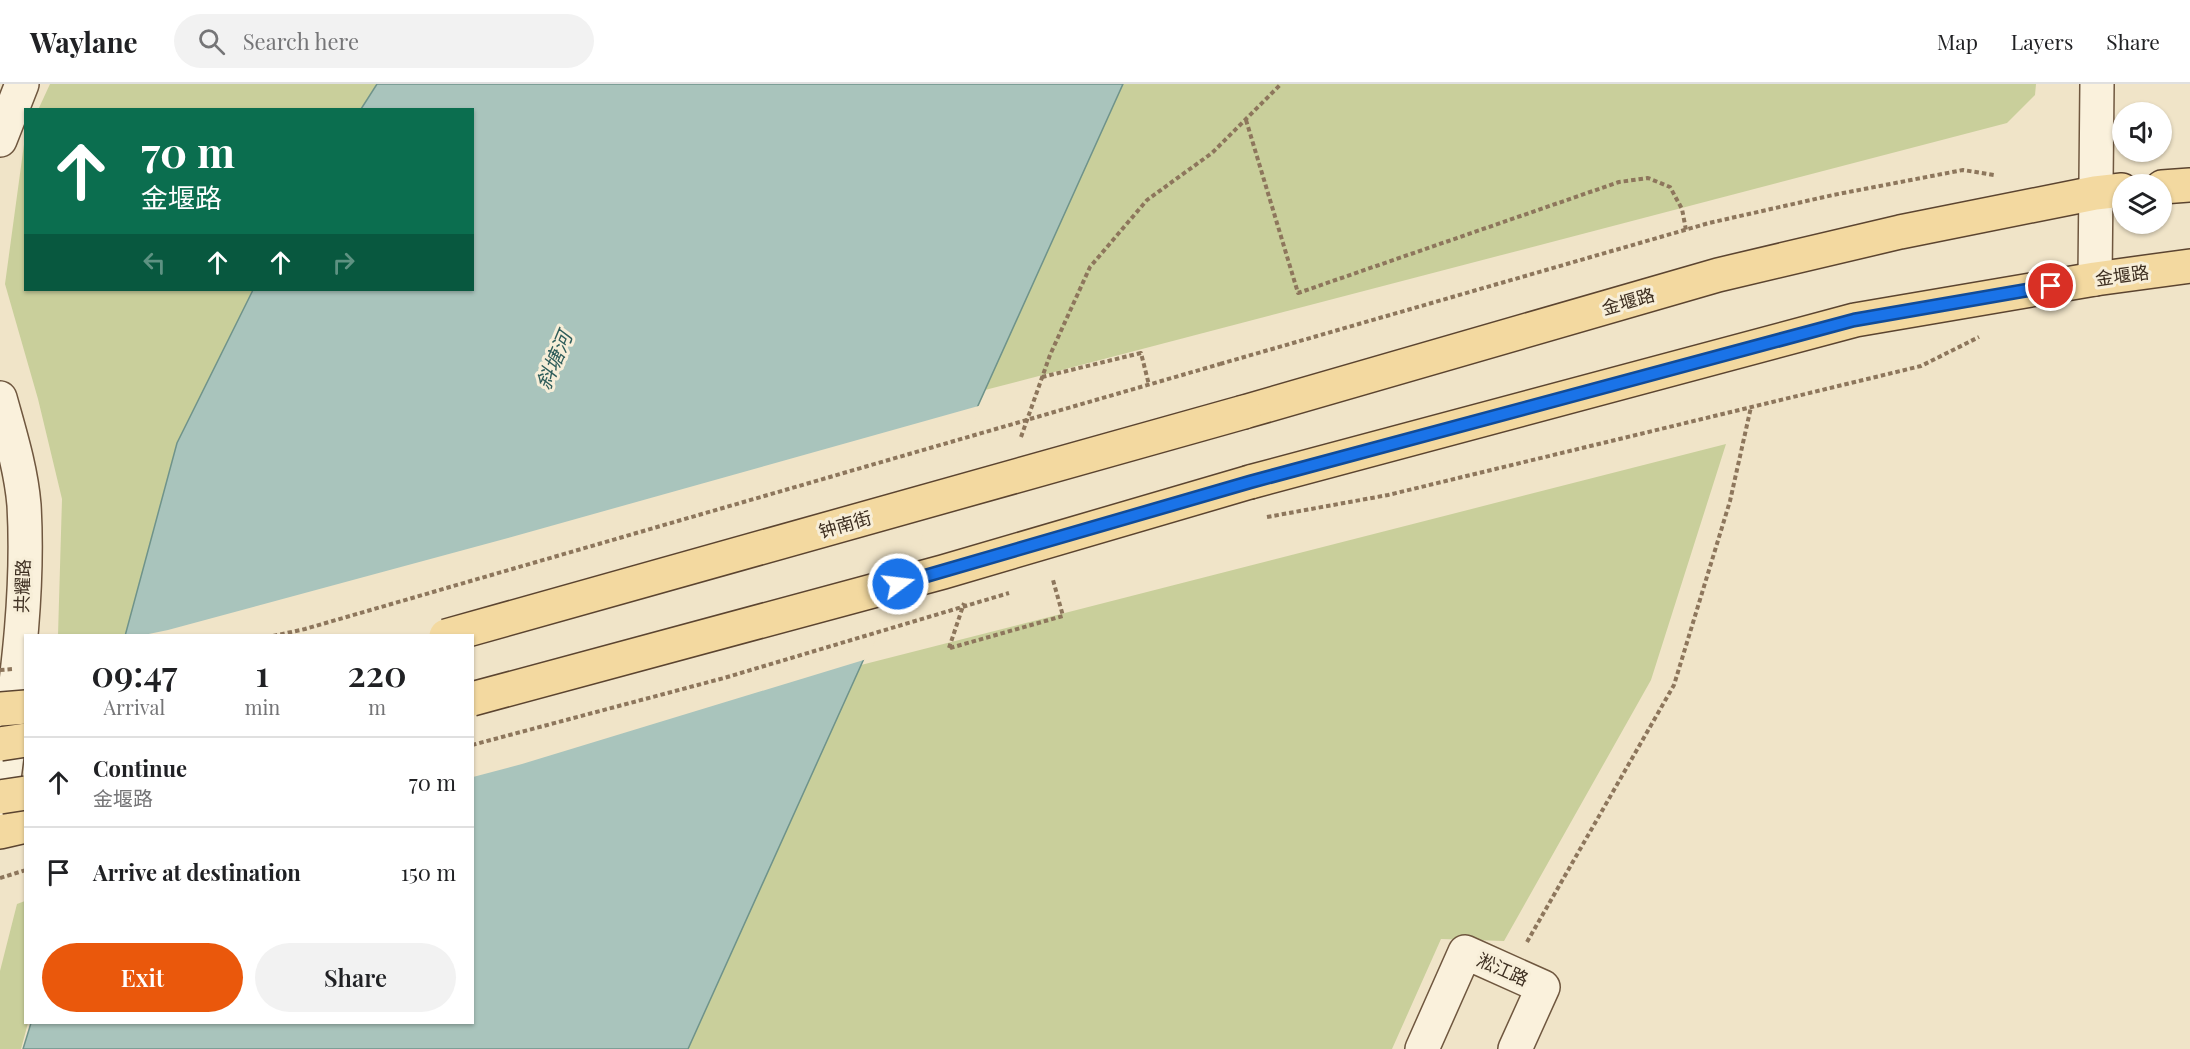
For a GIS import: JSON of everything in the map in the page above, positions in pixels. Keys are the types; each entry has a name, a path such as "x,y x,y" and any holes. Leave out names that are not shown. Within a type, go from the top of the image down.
{"main road":[{"path":"2172,186 2190,185"},
{"name":"金堰路","path":"1244,412 1718,275 1900,232 2109,192"},
{"name":"金堰路","path":"474,698 943,572 1250,482 1854,320 2095,279 2190,266"},
{"name":"钟南街","path":"453,634 1244,412"},
{"path":"0,709 24,707"},
{"path":"0,744 24,740"},
{"path":"0,797 24,794"},
{"path":"0,832 24,826"}],"street":[{"path":"0,141 22,84"},
{"path":"2095,279 2109,192 2097,84"},
{"name":"共耀路","path":"0,398 17,461 22,494 24,568 20,648 0,811"},
{"name":"淞江路","path":"1422,1049 1465,952 1543,987 1515,1049"}],"path":[{"path":"1019,445 1050,355 1090,267 1147,200 1212,153 1281,84"},
{"path":"1246,120 1298,293 1619,182 1648,178 1670,188 1682,209 1686,230"},
{"path":"281,634 1686,230 1833,195 1963,170 1996,176"},
{"path":"1257,519 1388,495 1920,366 1982,335"},
{"path":"1042,377 1141,352 1149,385"},
{"path":"1510,971 1674,684 1730,501 1751,407"},
{"path":"968,592 949,648 1063,616 1053,580 1042,583"},
{"path":"474,744 724,678 1019,590"},
{"path":"0,878 24,871"}],"green space":[{"path":"50,84 377,84 362,108 39,108"},
{"path":"1123,84 2036,84 2035,95 2007,123 985,390"},
{"path":"24,144 24,291 253,291 177,443 126,634 58,634 62,499 38,399 5,284"},
{"path":"1726,444 1651,680 1504,941 1441,939 1392,1049 687,1049 861,665"},
{"path":"24,901 24,1024 28,1024 21,1049 0,1049 0,971 17,904"}],"water":[{"name":"斜塘河","path":"377,84 1123,84 688,1049 23,1049 31,1024 474,1024 474,634 126,634 177,443 253,291 474,291 474,108 362,108"}],"pier":[{"path":"982,405 867,659 522,764 474,777 474,634 149,634 508,538"}],"route":[{"path":"898,584 1250,482 1854,320 2051,286"}]}
